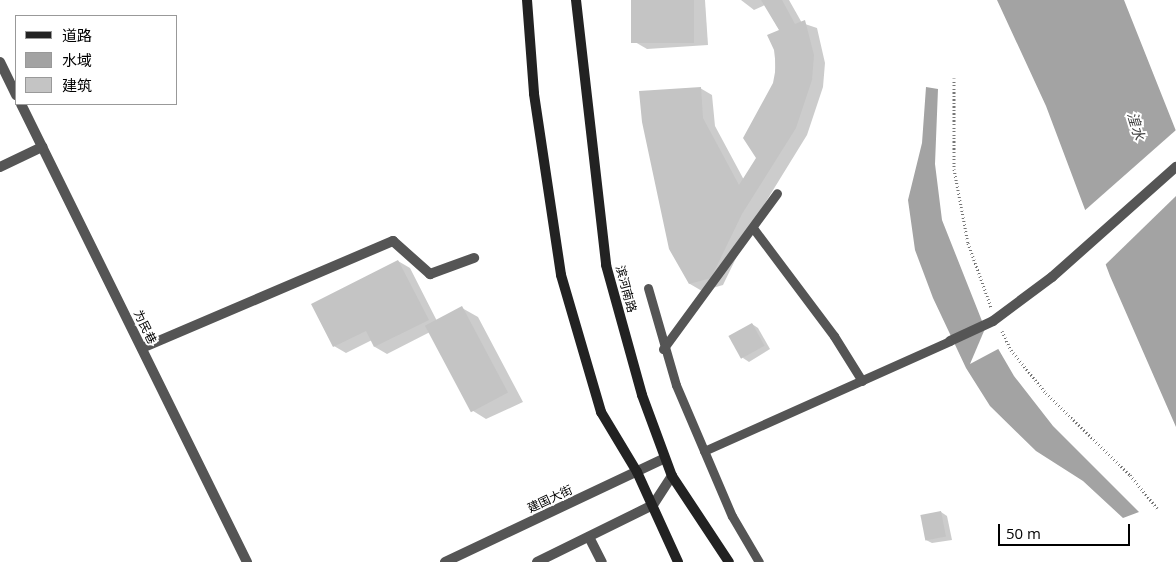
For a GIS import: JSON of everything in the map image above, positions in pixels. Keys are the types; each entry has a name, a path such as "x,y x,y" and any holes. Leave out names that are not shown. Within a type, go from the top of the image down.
{"main road":[{"path":"527,0 534,94 561,275 601,412 637,472 678,562"},
{"name":"滨河南路","path":"576,0 606,265 642,395 672,476 728,562"}],"street":[{"path":"0,62 15,93"},
{"name":"为民巷","path":"21,105 247,562"},
{"path":"0,167 42,147"},
{"path":"950,342 992,321 1052,277 1176,167"},
{"path":"142,348 394,241 430,274 474,258"},
{"name":"建国大街","path":"445,562 665,458"},
{"path":"537,562 652,505 672,476"},
{"path":"589,537 602,562"}],"lane":[{"path":"663,349 753,228 777,192"},
{"path":"753,228 834,336 862,381"},
{"path":"648,288 663,349 704,451 732,516 759,562"},
{"path":"704,451 950,342"}],"water":[{"name":"湟水","path":"997,0 1124,0 1176,131 1176,427 1110,276 1046,106"},
{"path":"926,87 938,89 935,164 942,220 982,321 1014,376 1053,426 1139,512 1123,518 1083,481 1036,451 990,406 966,368 933,298 915,250 908,200 922,143"}],"pier":[{"path":"1176,130 1176,196 1104,266 1083,212"},
{"path":"987,324 1000,348 970,364"}],"building":[{"path":"631,0 694,0 694,43 631,43"},
{"path":"761,0 782,0 795,24 805,20 814,55 812,80 796,128 742,214 711,278 689,284 669,249 642,122 639,91 701,87 703,118 739,185 756,158 743,138 773,83 776,67 774,50 767,35 779,30"},
{"path":"398,260 429,320 374,347 366,331 333,347 311,304"},
{"path":"462,306 508,393 471,412 425,326"},
{"path":"752,323 765,346 741,359 728,336"},
{"path":"941,511 946,537 925,541 920,515"}]}
